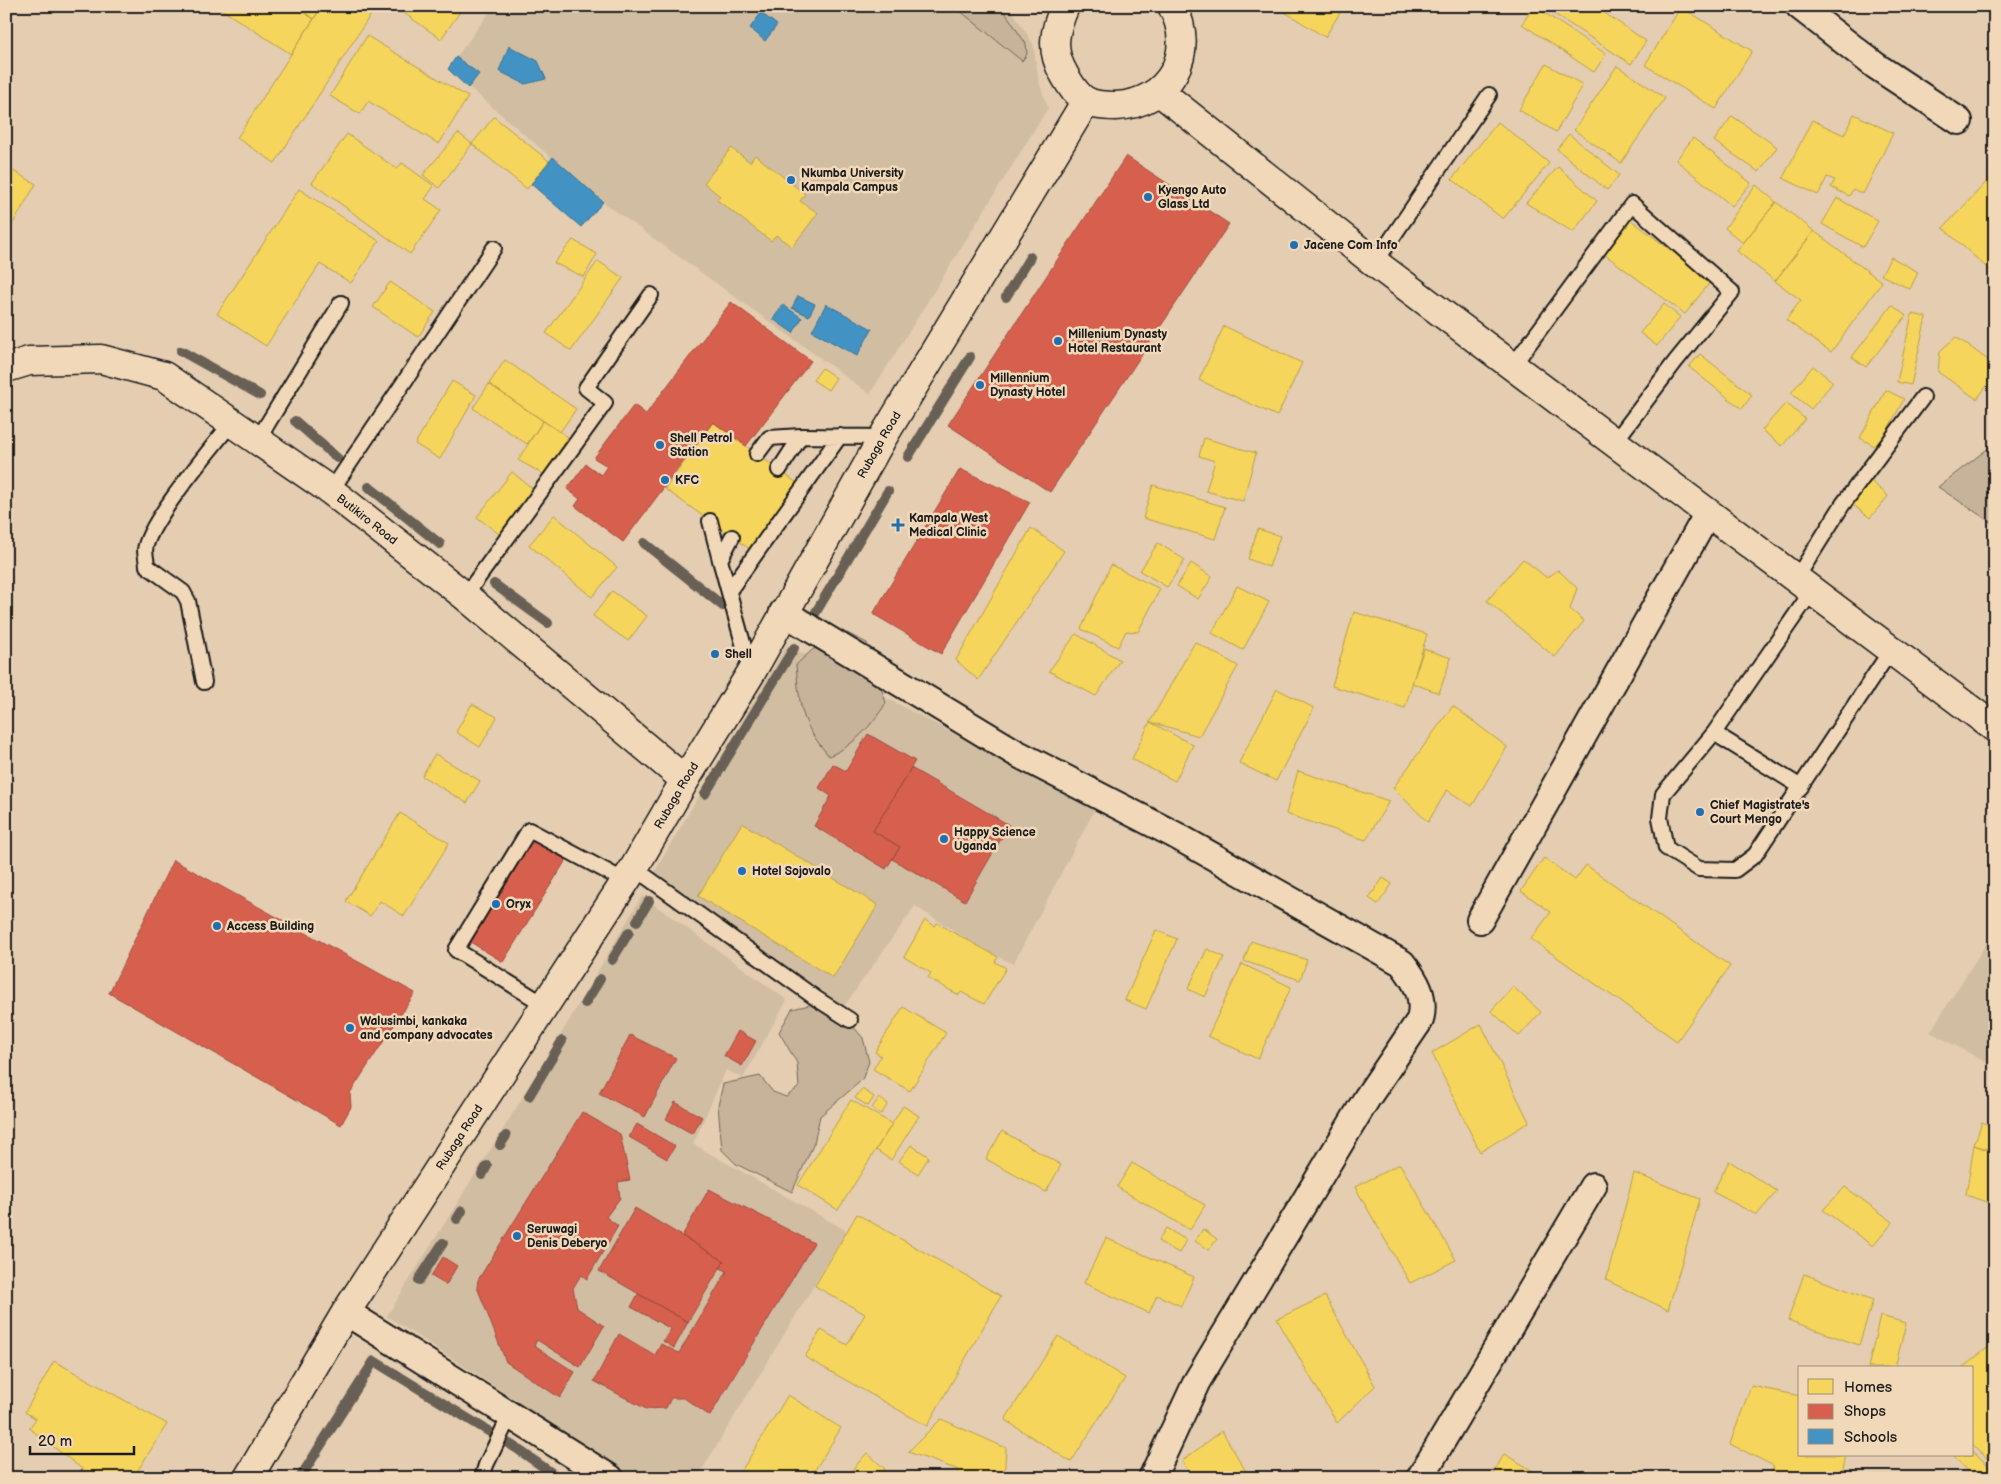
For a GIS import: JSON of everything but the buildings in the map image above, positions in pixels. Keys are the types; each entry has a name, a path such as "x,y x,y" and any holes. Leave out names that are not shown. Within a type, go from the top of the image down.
{"main road":[{"path":"1065,6 1055,33 1056,61 1070,85 1086,101 1110,106 1128,105 1145,101 1160,92 1178,67 1183,36 1172,6"},
{"path":"1160,92 1375,263 1995,728"},
{"name":"Rubaga Road","path":"248,1478 346,1312 629,875 684,780 751,673 783,612 883,437 1086,101"},
{"name":"Butikiro Road","path":"6,368 29,361 101,359 164,376 331,491 465,596 684,780"}],"street":[{"path":"1799,6 1876,66 1959,121"},
{"path":"1480,920 1708,513"},
{"path":"783,612 1016,753 1175,835 1402,963 1416,981 1423,1008 1420,1020 1367,1098 1197,1380 1152,1478"},
{"path":"1420,1478 1593,1186"},
{"path":"346,1312 610,1478"}],"lane":[{"path":"1375,263 1489,95"},
{"path":"1512,367 1632,204 1732,292 1675,362 1614,443"},
{"path":"331,491 494,248"},
{"path":"465,596 604,403 586,388 651,294"},
{"path":"257,441 342,303"},
{"path":"1891,650 1755,855 1735,870 1699,869 1666,848 1660,818 1663,794 1714,733 1804,585 1843,504 1923,397"},
{"path":"204,682 188,600 183,592 147,566 145,551 151,532 170,503 232,422"},
{"path":"757,454 769,438 800,436 883,437"},
{"path":"779,470 800,436"},
{"path":"730,591 840,436"},
{"path":"710,521 751,673"},
{"path":"720,560 732,537"},
{"path":"1714,733 1801,787"},
{"path":"545,1004 456,950 530,830 629,875 850,1020"},
{"path":"482,1478 486,1465 510,1415"}],"shaded area":[{"name":"Nkumba University Kampala Campus","path":"494,6 1009,6 1033,44 1039,82 1048,108 870,394 603,202 448,69"},
{"path":"954,6 1001,6 1026,44 1027,54 1022,61"},
{"path":"1995,443 1995,525 1938,487"},
{"path":"847,633 867,643 886,703 862,734 846,747 829,756 812,733 803,714 796,665 812,650"},
{"path":"787,645 1095,809 1013,964 980,947 915,906 842,1009 746,943 654,873"},
{"path":"642,896 787,1000 743,1078 726,1070 693,1144 847,1231 697,1478 634,1478 387,1316 543,1065"},
{"path":"1995,930 1995,1067 1930,1032"},
{"path":"831,1000 863,1038 869,1062 862,1080 820,1116 814,1143 792,1192 736,1164 722,1150 718,1106 723,1084 760,1076 773,1092 786,1097 799,1087 797,1063 779,1032 792,1009"}],"waterway":[{"path":"1006,297 1030,257"},
{"path":"181,351 260,395"},
{"path":"908,457 970,357"},
{"path":"295,421 337,458"},
{"path":"369,487 440,544"},
{"path":"813,617 888,491"},
{"path":"644,543 723,606"},
{"path":"494,584 548,623"},
{"path":"705,794 794,648"},
{"path":"637,921 649,901"},
{"path":"612,960 629,932"},
{"path":"585,1003 600,979"},
{"path":"529,1096 562,1041"},
{"path":"500,1145 506,1136"},
{"path":"482,1175 487,1166"},
{"path":"457,1219 462,1211"},
{"path":"419,1280 443,1243"},
{"path":"300,1478 374,1361 516,1448 559,1478"}],"place":[{"name":"Nkumba University Kampala Campus","path":"791,180"},
{"name":"Kyengo Auto Glass Ltd","path":"1148,197"},
{"name":"Jacene Com Info","path":"1294,245"},
{"name":"Millenium Dynasty Hotel Restaurant","path":"1058,341"},
{"name":"Millennium Dynasty Hotel","path":"980,385"},
{"name":"Shell Petrol Station","path":"660,445"},
{"name":"KFC","path":"665,480"},
{"name":"Kampala West Medical Clinic","path":"898,525"},
{"name":"Shell","path":"715,654"},
{"name":"Chief Magistrate's Court Mengo","path":"1700,812"},
{"name":"Happy Science Uganda","path":"944,839"},
{"name":"Hotel Sojovalo","path":"742,871"},
{"name":"Oryx","path":"496,904"},
{"name":"Access Building","path":"217,926"},
{"name":"Walusimbi, kankaka and company advocates","path":"350,1028"},
{"name":"Seruwagi Denis Deberyo","path":"517,1236"}]}
